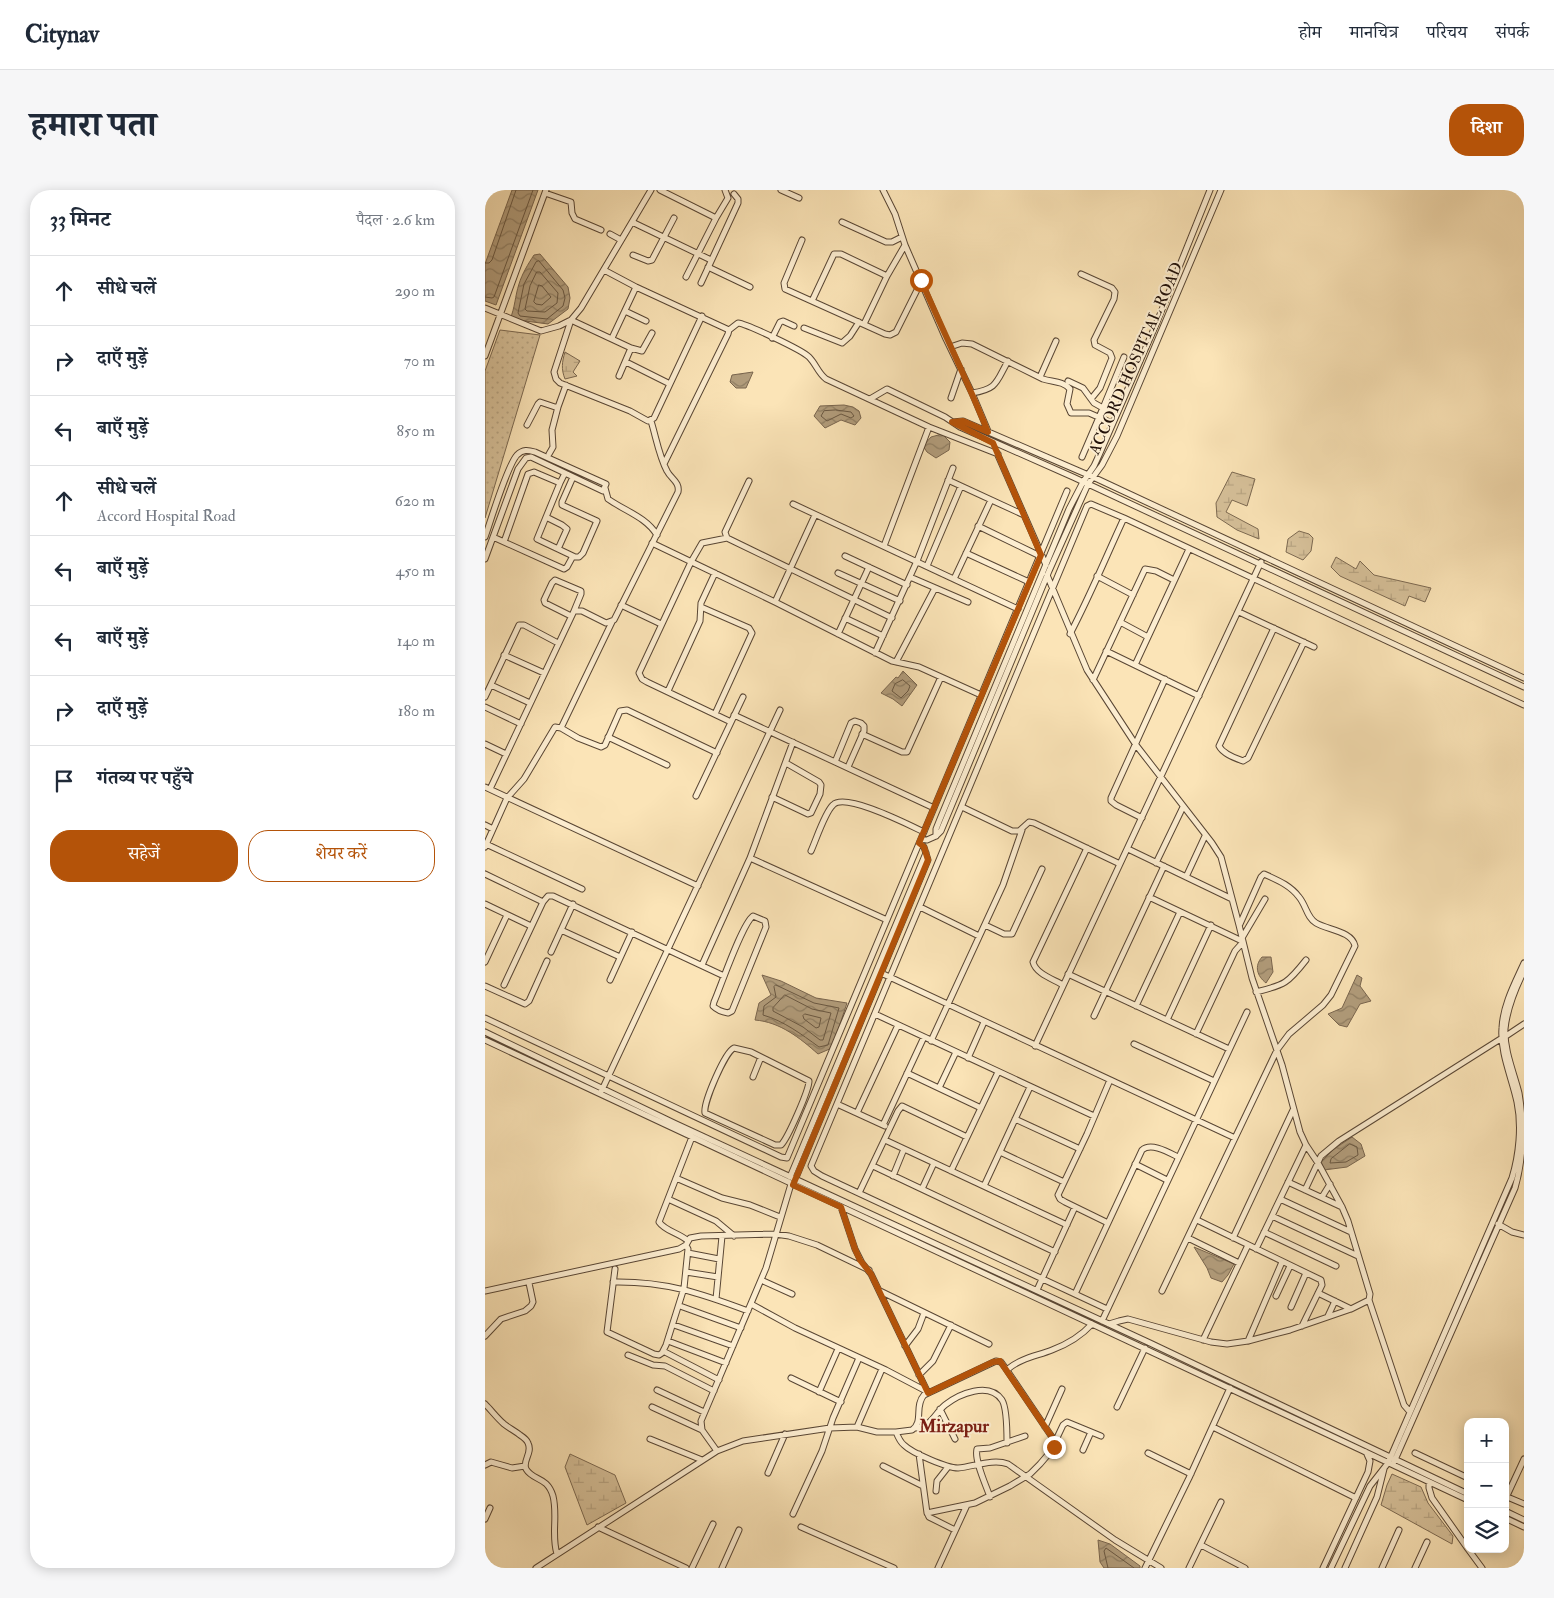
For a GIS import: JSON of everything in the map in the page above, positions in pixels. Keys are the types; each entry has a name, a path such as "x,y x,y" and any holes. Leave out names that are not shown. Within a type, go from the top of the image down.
{"street":[{"path":"651,190 581,308 571,320 554,372 555,380 651,421"},
{"path":"660,190 716,218"},
{"path":"725,190 729,197"},
{"path":"685,277 729,197 740,190"},
{"path":"781,190 799,198"},
{"path":"883,190 895,214 905,245 988,432"},
{"path":"920,841 936,836 936,829 940,819 1069,509 1085,483 1087,475 1094,466 1157,322 1210,190"},
{"name":"ACCORD HOSPITAL ROAD","path":"936,836 941,831 1085,483 1093,477 1105,460 1117,436 1221,190"},
{"path":"485,356 499,313 545,192 571,202 572,213 575,219 601,230"},
{"path":"701,284 739,201 734,194"},
{"path":"633,255 648,261 652,260 674,218"},
{"path":"632,222 711,260"},
{"path":"843,222 886,242 892,242 902,237"},
{"path":"610,234 621,240"},
{"path":"802,240 783,286 787,290 885,334 893,334 921,280"},
{"path":"803,328 842,343 861,323 905,245"},
{"path":"812,301 834,254 841,254 887,276"},
{"path":"708,267 750,287"},
{"path":"604,270 729,330"},
{"path":"1081,274 1112,288 1115,292 1114,299 1094,340 1095,345 1110,353 1112,358 1100,388 1091,399"},
{"path":"612,338 636,287"},
{"path":"485,308 540,330 559,326 571,320"},
{"path":"625,311 646,321"},
{"path":"651,421 702,316"},
{"path":"571,320 631,348 642,351 652,333"},
{"path":"773,338 780,322 783,321 794,326"},
{"path":"664,464 729,330 738,324 743,324 807,356 816,370 826,379 929,427 998,454"},
{"path":"1040,377 1056,340"},
{"path":"950,347 967,343 984,348 1046,380 1058,381 1069,387 1071,393 1067,404 1071,413 1089,413 1112,424"},
{"path":"619,376 631,348"},
{"path":"1082,457 1124,357"},
{"path":"972,393 985,391 993,387 1008,361"},
{"path":"626,362 670,384"},
{"path":"951,398 961,369"},
{"path":"1067,381 1083,388 1091,399 1103,408 1116,414"},
{"path":"549,454 553,444 552,430 566,385"},
{"path":"870,399 887,389 993,443 1085,483 1524,687"},
{"path":"527,425 540,402 555,408 559,406"},
{"path":"561,728 678,492 679,487 664,464 651,421"},
{"path":"952,422 963,421 1093,477 1524,678"},
{"path":"884,546 929,427"},
{"path":"993,443 1040,556 1046,565"},
{"path":"485,537 513,461 522,451 528,450 605,488 608,499 651,525 657,535"},
{"path":"522,451 526,458"},
{"path":"485,559 518,469 526,458 531,457 573,477 605,488"},
{"path":"875,652 917,562 953,468"},
{"path":"504,542 528,474 533,472 560,483"},
{"path":"565,473 537,539 579,557 583,553 597,521 562,505 573,477"},
{"path":"948,480 1024,515"},
{"path":"727,538 725,532 749,481"},
{"path":"927,566 961,486"},
{"path":"485,1018 781,1157 789,1156 1067,491"},
{"path":"507,500 517,504"},
{"path":"954,579 991,500"},
{"path":"793,504 1018,609"},
{"path":"1107,1309 822,1176 812,1169 812,1163 1089,504 1189,548 1524,705"},
{"path":"775,602 815,515"},
{"path":"546,517 562,524 567,529 558,549"},
{"path":"1070,634 1124,518"},
{"path":"978,526 1040,556"},
{"path":"493,537 564,569 573,556"},
{"path":"731,722 642,679 639,673 691,562 702,543 727,538 892,618"},
{"path":"652,543 896,662 919,667 981,695"},
{"path":"1135,665 1189,548"},
{"path":"966,553 1029,582"},
{"path":"845,556 907,585"},
{"path":"1035,1046 1264,556"},
{"path":"838,634 869,567"},
{"path":"1093,680 1145,569 1151,569 1174,580"},
{"path":"668,691 700,621 702,600 715,573"},
{"path":"838,573 899,601"},
{"path":"1047,576 1053,587 1070,634 1093,680 1136,745 1221,857 1256,992 1277,1050 1294,1110 1306,1145 1342,1207 1370,1294 1369,1300 1404,1405 1410,1412"},
{"path":"1097,576 1133,595"},
{"path":"910,577 968,602"},
{"path":"612,622 606,623 582,611 573,614 545,604 544,600 552,583 555,580 581,591 581,594 573,614 521,724 487,788 698,886"},
{"path":"896,662 935,588"},
{"path":"621,605 661,624"},
{"path":"701,607 749,628 752,633 715,714"},
{"path":"1239,612 1314,647"},
{"path":"845,618 883,636"},
{"path":"1120,622 1148,636"},
{"path":"485,696 517,628 521,624 558,643"},
{"path":"1274,628 1219,746 1221,750 1236,758 1243,761 1248,758 1304,642"},
{"path":"1106,651 1199,696"},
{"path":"504,655 544,673"},
{"path":"862,734 901,752 907,752 941,677"},
{"path":"1142,818 1115,805 1111,801 1112,795 1165,679"},
{"path":"491,684 530,703"},
{"path":"696,796 743,698"},
{"path":"485,707 521,724"},
{"path":"582,889 486,845 507,798 524,779 553,729 555,727 561,728 578,738 598,747 603,747 620,711 627,710 717,752"},
{"path":"601,1091 780,710"},
{"path":"734,715 934,808"},
{"path":"835,762 853,721 858,721 864,726 848,767"},
{"path":"608,737 667,764"},
{"path":"702,965 750,858 793,742"},
{"path":"485,744 506,754"},
{"path":"772,797 808,814 811,813 820,794 821,785 819,782 785,763"},
{"path":"811,851 831,807 839,801 872,809 924,832"},
{"path":"962,807 1008,830 1022,830"},
{"path":"1156,863 1183,807"},
{"path":"931,1041 1007,876 1022,830 1029,822 1120,864"},
{"path":"485,825 493,829"},
{"path":"1186,877 1205,836"},
{"path":"701,1430 704,1412 761,1280 790,1183 928,860 920,841"},
{"path":"1063,984 1040,972 1033,962 1087,848"},
{"path":"1127,849 1232,899"},
{"path":"793,1177 926,854"},
{"path":"750,858 887,920"},
{"path":"1093,1016 1164,866"},
{"path":"985,925 1004,934 1012,934 1042,869"},
{"path":"485,874 543,902"},
{"path":"1162,1291 1277,1050 1289,1034 1323,1005 1331,995 1355,943 1349,936 1314,922 1294,891 1264,874 1239,925"},
{"path":"504,985 531,926 548,896 553,896 573,904 724,976"},
{"path":"1149,897 1243,940"},
{"path":"1196,1034 1235,951 1265,899"},
{"path":"485,904 531,926"},
{"path":"551,952 573,904"},
{"path":"920,907 979,936"},
{"path":"1136,1006 1180,912"},
{"path":"485,962 507,915"},
{"path":"751,917 765,921 766,927 755,956 733,1010 728,1014 713,1006 724,976 751,917"},
{"path":"1167,1020 1211,925"},
{"path":"561,930 620,957"},
{"path":"610,980 631,932"},
{"path":"1256,992 1282,985 1307,960"},
{"path":"485,986 525,1004 529,1001 547,961"},
{"path":"1345,1568 1377,1497 1410,1412 1508,1190 1516,1166 1519,1116 1504,1037 1504,1014 1524,963"},
{"path":"1331,1568 1373,1480 1390,1462 1515,1188 1520,1166 1523,1137 1523,1107 1504,1037 1507,1016 1524,971"},
{"path":"881,973 1235,1138"},
{"path":"1068,974 1229,1050"},
{"path":"1102,1321 1247,1012"},
{"path":"875,1014 1094,1116"},
{"path":"968,1058 984,1022"},
{"path":"1305,1190 1325,1152 1345,1137 1524,1024"},
{"path":"857,1113 898,1025"},
{"path":"485,1032 691,1137 1366,1452 1464,1492"},
{"path":"883,1125 924,1038"},
{"path":"485,1040 793,1177 1037,1290 1464,1498"},
{"path":"1134,1044 1214,1081"},
{"path":"741,1048 807,1079 809,1086 787,1136 781,1145 775,1145 739,1128 705,1113 705,1107 713,1084 730,1050 741,1048"},
{"path":"939,1088 956,1052"},
{"path":"753,1077 761,1057"},
{"path":"951,1171 998,1072"},
{"path":"907,1073 981,1108"},
{"path":"1108,1223 1058,1197 1110,1080"},
{"path":"984,1186 1030,1087"},
{"path":"837,1104 890,1128"},
{"path":"859,1193 902,1106 967,1137"},
{"path":"1233,1238 1294,1110"},
{"path":"1015,1119 1080,1149"},
{"path":"736,1135 739,1128"},
{"path":"615,1269 607,1332 659,1355 668,1341 680,1306 688,1249 687,1243 659,1224 659,1219 691,1137"},
{"path":"885,1140 1067,1225"},
{"path":"1256,1249 1306,1145"},
{"path":"1075,1294 1142,1150 1148,1146 1178,1157"},
{"path":"893,1176 905,1149"},
{"path":"1000,1152 1064,1182"},
{"path":"922,1189 934,1163"},
{"path":"1135,1164 1167,1180"},
{"path":"873,1166 1055,1252"},
{"path":"676,1178 722,1198 751,1205 780,1217"},
{"path":"1288,1182 1342,1207"},
{"path":"1322,1197 1330,1184"},
{"path":"667,1198 716,1221 734,1236"},
{"path":"1280,1199 1351,1232"},
{"path":"841,1207 860,1260 869,1270 927,1392"},
{"path":"1037,1290 1075,1207"},
{"path":"1272,1216 1358,1256"},
{"path":"1197,1220 1321,1280 1322,1285 1302,1326"},
{"path":"1499,1224 1512,1232 1524,1235"},
{"path":"1264,1232 1336,1266"},
{"path":"485,1291 679,1249 695,1236 775,1234 789,1236 803,1239 869,1270"},
{"path":"716,1299 722,1236"},
{"path":"1188,1238 1239,1262"},
{"path":"1203,1340 1248,1245"},
{"path":"688,1253 719,1258"},
{"path":"1248,1340 1282,1262"},
{"path":"1276,1296 1290,1266"},
{"path":"686,1272 718,1277"},
{"path":"1291,1307 1306,1273"},
{"path":"761,1280 792,1294"},
{"path":"485,1336 501,1318 525,1311 531,1306 533,1302 529,1282"},
{"path":"613,1282 655,1283 684,1288 748,1311"},
{"path":"879,1290 989,1344"},
{"path":"1318,1293 1351,1309"},
{"path":"1109,1324 1128,1319 1203,1340 1227,1344 1302,1326 1351,1309 1369,1300"},
{"path":"1328,1316 1335,1301"},
{"path":"751,1304 795,1328 882,1368 927,1392"},
{"path":"680,1306 741,1328"},
{"path":"905,1346 918,1329 924,1313"},
{"path":"1006,1368 1008,1369 1021,1360 1052,1350 1072,1340 1092,1324"},
{"path":"674,1325 733,1346"},
{"path":"919,1375 933,1361 951,1325"},
{"path":"668,1341 726,1363"},
{"path":"1117,1408 1145,1348"},
{"path":"819,1392 838,1349"},
{"path":"663,1351 719,1380"},
{"path":"628,1355 653,1365 665,1366 714,1391"},
{"path":"793,1514 822,1451 859,1358"},
{"path":"916,1428 919,1420 919,1402 927,1392 996,1361 1001,1362 1006,1368 1055,1442"},
{"path":"857,1427 882,1368"},
{"path":"791,1378 841,1402"},
{"path":"1145,1568 1230,1388"},
{"path":"1045,1427 1062,1389"},
{"path":"657,1390 704,1412"},
{"path":"536,1568 702,1460 717,1451 743,1441 830,1428 857,1427 877,1432 912,1430 929,1424 940,1409 961,1396 984,1390 999,1397 1003,1403 1007,1443"},
{"path":"485,1404 504,1424 528,1443 530,1450 525,1466 528,1472 546,1482 550,1490 554,1507 554,1544 557,1554"},
{"path":"652,1407 701,1430 717,1451"},
{"path":"940,1409 955,1439"},
{"path":"927,1513 967,1505 990,1497 1026,1476 1052,1450 1066,1422 1101,1436"},
{"path":"1213,1427 1356,1498"},
{"path":"896,1432 903,1445 948,1467 960,1468 1004,1463 1026,1476 1115,1540 1161,1568"},
{"path":"1083,1450 1091,1432"},
{"path":"768,1473 785,1434"},
{"path":"990,1497 979,1465 977,1449 990,1448 1025,1436"},
{"path":"650,1439 702,1460"},
{"path":"1323,1568 1370,1465 1366,1452"},
{"path":"1148,1453 1191,1474"},
{"path":"1415,1453 1464,1476"},
{"path":"919,1454 927,1513 929,1517 955,1530"},
{"path":"1509,1491 1524,1461"},
{"path":"485,1466 491,1462 512,1468 525,1466"},
{"path":"883,1466 923,1486"},
{"path":"936,1491 937,1481 948,1467"},
{"path":"1429,1482 1432,1498 1464,1543"},
{"path":"1509,1498 1524,1504"},
{"path":"1189,1568 1221,1502"},
{"path":"938,1568 967,1505"},
{"path":"485,1520 490,1508"},
{"path":"1509,1513 1524,1520"},
{"path":"1509,1520 1524,1527"},
{"path":"691,1568 713,1524"},
{"path":"598,1527 686,1568"},
{"path":"801,1527 894,1568"},
{"path":"722,1568 739,1530"},
{"path":"1382,1568 1399,1530"},
{"path":"1415,1568 1427,1542"},
{"path":"1201,1545 1245,1568"},
{"path":"1471,1553 1482,1568"},
{"path":"1474,1568 1477,1562"}],"green space":[{"path":"500,330 540,335 485,518 485,371"},
{"path":"565,352 580,361 573,372 577,376 565,379 562,365"},
{"path":"1232,472 1255,479 1247,506 1232,500 1226,512 1258,529 1259,539 1237,530 1217,517 1216,503"},
{"path":"1299,531 1309,534 1313,538 1311,551 1303,560 1286,552 1288,539"},
{"path":"1336,557 1356,569 1360,561 1374,575 1431,588 1425,602 1409,596 1405,606 1340,576 1331,567"},
{"path":"570,1454 615,1475 626,1503 587,1525 565,1467"},
{"path":"1392,1474 1421,1487 1428,1503 1453,1536 1452,1544 1381,1505"}],"water":[{"path":"512,190 538,190 496,305 485,301 485,264"},
{"path":"540,254 568,287 570,298 568,309 548,324 510,319 518,288 527,265 534,255"},
{"path":"753,372 746,388 736,388 730,382 732,375"},
{"path":"844,405 859,411 861,418 855,425 841,420 825,428 814,416 820,406"},
{"path":"942,434 950,442 949,450 936,458 927,452 923,446 931,437"},
{"path":"903,671 917,685 902,706 881,693"},
{"path":"1262,957 1271,957 1273,972 1266,983 1260,977 1257,967"},
{"path":"762,975 781,981 816,998 847,1003 832,1048 818,1054 781,1027 755,1020 759,1003 771,995"},
{"path":"1357,975 1362,978 1360,986 1371,1001 1360,1004 1347,1027 1339,1025 1328,1014 1342,1008"},
{"path":"1352,1137 1361,1144 1365,1156 1347,1167 1324,1170 1321,1162 1334,1149"},
{"path":"1194,1247 1234,1264 1222,1282 1211,1278"},
{"path":"1098,1540 1110,1544 1140,1566 1140,1568 1104,1568 1100,1562"}],"district":[{"name":"Mirzapur","path":"954,1426"}],"route":[{"path":"921,280 988,432 963,421 952,422 960,428 993,443 1041,555 919,843 923,845 928,860 793,1185 841,1207 860,1260 869,1270 928,1393 993,1362 1000,1361 1054,1440 1054,1447"}]}
